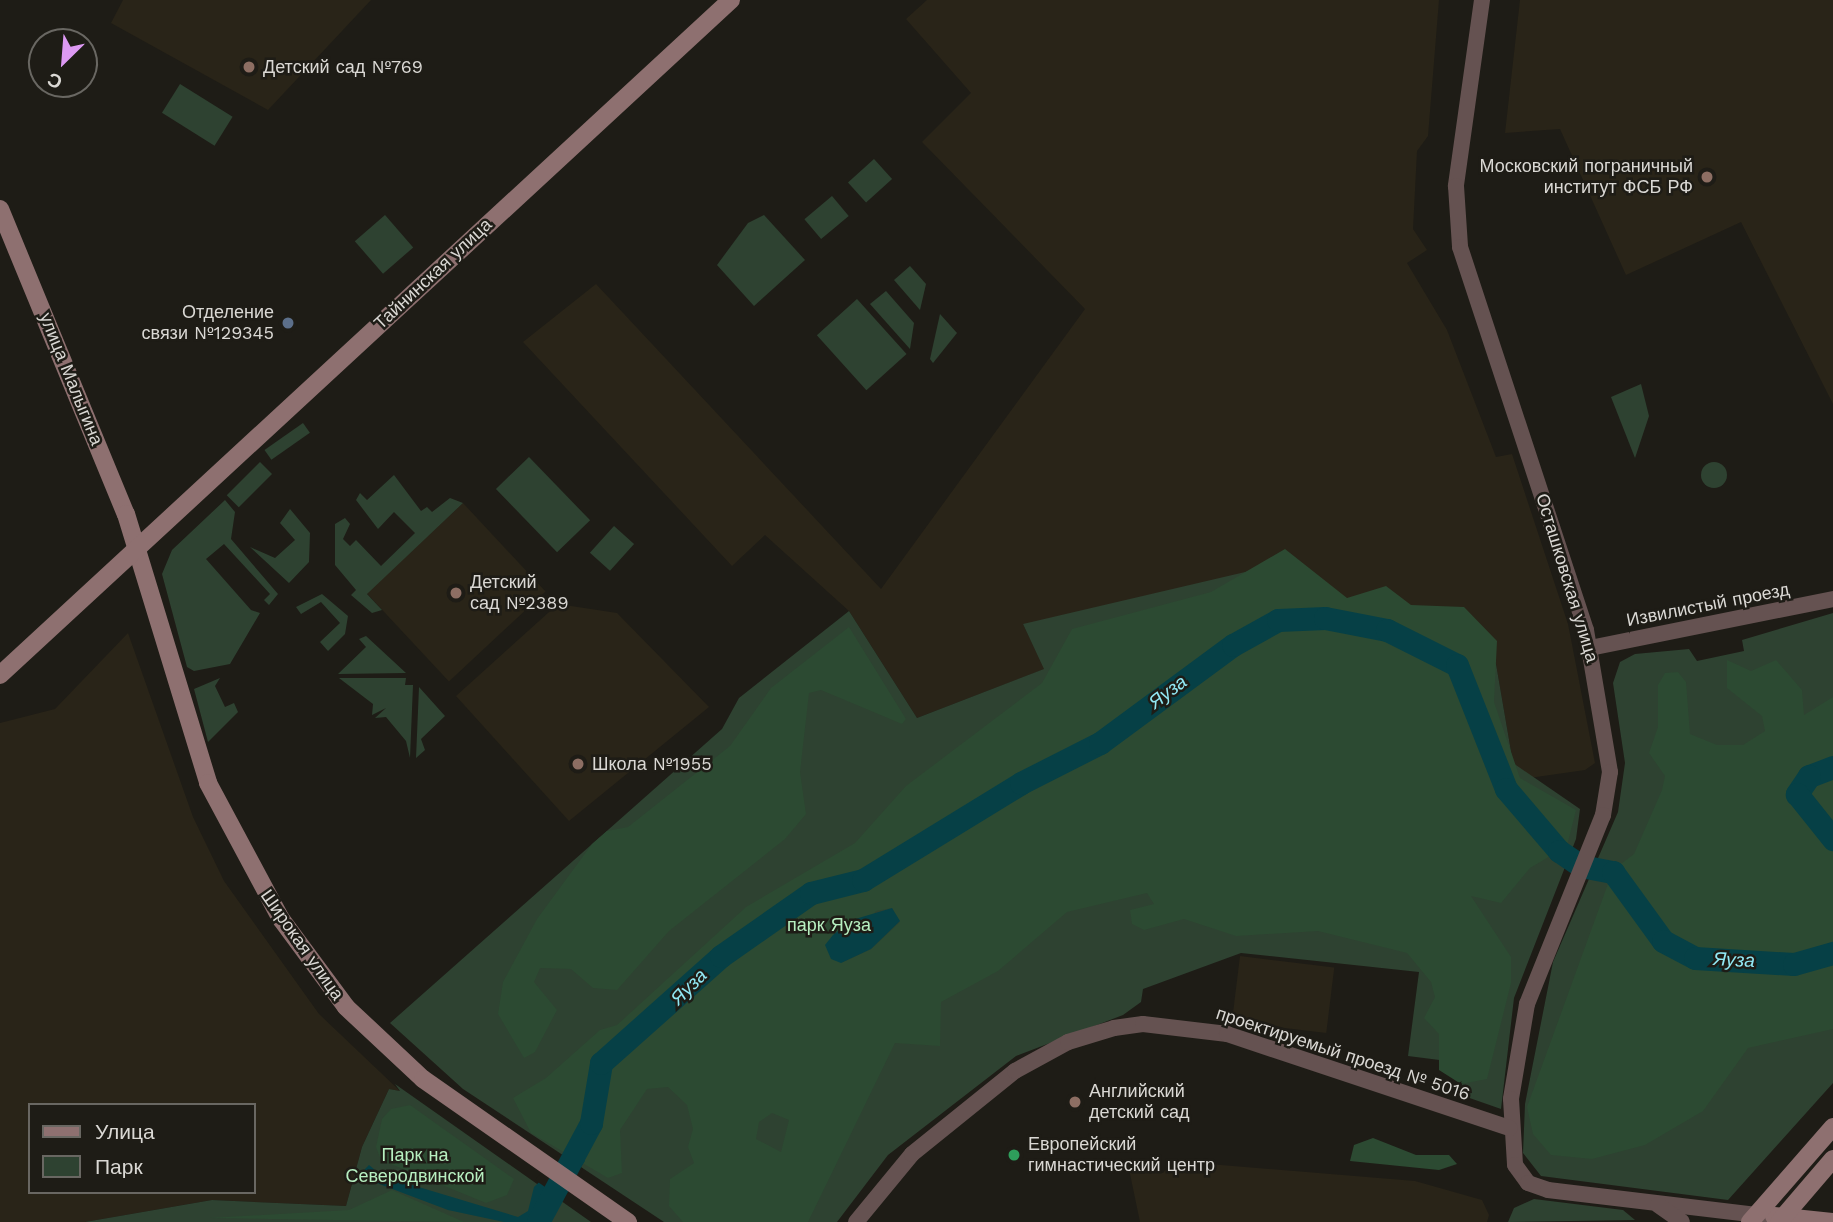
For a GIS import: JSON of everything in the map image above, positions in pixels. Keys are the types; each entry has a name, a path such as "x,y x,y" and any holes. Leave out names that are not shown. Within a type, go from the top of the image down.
{"main road":[{"name":"Тайнинская улица","path":"0,675 731,0"},
{"name":"улица Малыгина","path":"0,209 137,550"},
{"name":"Широкая улица","path":"137,550 208,783 281,919 356,1017 422,1079 519,1151 628,1222"},
{"path":"1757,1220 1833,1127"},
{"path":"1781,1220 1833,1159"},
{"name":"Осташковская улица","path":"1757,1220 1833,1222"}],"street":[{"name":"Осташковская улица","path":"1482,0 1456,186 1460,247 1590,648 1610,772 1597,830 1565,897 1527,1004 1510,1128 1514,1165 1535,1188 1656,1203 1757,1220"},
{"name":"Извилистый проезд","path":"1590,648 1833,599"},
{"name":"проектируемый проезд № 5016","path":"856,1222 912,1154 1015,1071 1069,1042 1114,1028 1143,1024 1227,1034 1510,1128"},
{"path":"1656,1203 1682,1222"}],"shaded area":[{"name":"Детский сад №769","path":"123,0 371,0 268,110 111,23"},
{"path":"927,0 1439,0 1428,136 1417,151 1413,229 1427,250 1407,263 1447,330 1496,457 1512,454 1568,624 1595,763 1585,770 1529,778 1513,763 1496,664 1023,624 1045,669 917,718 849,611 765,535 732,566 523,342 596,284 881,589 1085,309 922,142 971,93 906,19"},
{"name":"Московский пограничный институт ФСБ РФ","path":"1520,0 1833,0 1833,404 1741,222 1626,275 1560,129 1505,133"},
{"name":"Детский сад №2389","path":"463,503 546,591 449,682 366,593"},
{"name":"Школа №1955","path":"558,604 617,613 709,707 569,821 456,696"},
{"path":"128,633 193,817 224,881 319,1014 400,1091 389,1089 362,1147 346,1206 212,1200 85,1222 0,1222 0,723 55,709"},
{"path":"1240,956 1334,968 1326,1033 1232,1022"},
{"path":"1173,1161 1415,1181 1482,1200 1489,1215 1487,1222 1140,1222 1129,1169 1163,1173"}],"green space":[{"path":"180,84 233,117 215,146 162,113"},
{"path":"874,159 892,179 866,202 848,182"},
{"path":"832,196 849,216 821,239 804,219"},
{"path":"385,215 413,247 383,274 355,241"},
{"path":"764,215 805,260 754,306 717,265 748,223"},
{"path":"910,266 926,284 920,310 894,280"},
{"path":"886,291 914,323 910,349 870,304"},
{"path":"857,299 907,354 866,390 817,335"},
{"path":"940,314 957,333 933,363 930,359"},
{"path":"1641,384 1649,416 1635,458 1611,397"},
{"path":"303,423 310,433 271,460 264,450"},
{"path":"529,457 590,520 557,552 496,489"},
{"path":"260,462 272,474 239,507 227,495"},
{"path":"1714,462 1723,466 1727,475 1723,484 1714,488 1705,484 1701,475 1705,466"},
{"path":"394,475 421,511 427,507 432,512 450,498 463,503 367,594 382,610 372,613 351,595 356,590 335,565 335,524 345,518 350,524 343,539 350,546 356,540 381,566 415,533 394,512 378,529 356,500 360,493 367,500"},
{"path":"225,500 235,512 231,539 278,594 269,605 264,600 270,594 224,544 206,559 251,610 260,613 230,664 194,671 187,667 162,574 172,550"},
{"path":"290,509 310,533 309,562 289,583 250,547 275,558 295,540 280,523"},
{"path":"614,526 634,544 610,571 590,553"},
{"name":"парк Яуза","path":"1285,549 1347,598 1386,586 1411,605 1464,607 1497,641 1494,702 1520,778 1576,810 1567,846 1530,868 1501,903 1471,896 1511,957 1511,983 1487,1079 1461,1084 1439,1070 1439,1034 1424,1018 1435,997 1431,982 1407,953 1318,931 1236,936 1184,919 1144,930 1132,924 1130,910 1154,904 1147,893 1067,912 998,971 941,1002 940,1046 895,1043 808,1222 683,1222 669,1206 670,1179 694,1163 688,1147 693,1129 687,1105 668,1087 647,1089 620,1130 622,1173 608,1178 531,1133 513,1098 546,1078 600,1030 617,1025 746,907 855,843 906,786 1042,683 1072,629 1211,592","holes":["892,908 900,922 871,949 841,963 876,911","772,1113 789,1120 781,1152 756,1139 759,1122"]},
{"name":"парк Яуза","path":"1258,569 1346,623 1455,624 1496,664 1513,763 1580,809 1576,839 1514,998 1501,1109 1461,1095 1463,1063 1408,1056 1419,972 1241,953 1143,989 1141,1002 1123,1015 1016,1056 888,1155 837,1222 664,1222 463,1089 390,1023 722,729 739,698 849,611 917,718 1044,669 1023,624"},
{"path":"322,594 348,616 345,634 328,651 320,642 340,623 321,602 301,614 296,607"},
{"path":"1833,613 1833,1083 1728,1200 1541,1176 1523,1153 1525,1104 1553,962 1618,812 1625,763 1613,683 1620,662 1635,654 1689,649 1697,661 1744,651 1742,640"},
{"path":"849,627 906,719 902,724 821,690 809,693 800,772 806,814 785,839 669,931 617,990 593,988 571,969 540,968 534,982 557,1010 535,1052 524,1058 498,1014 503,982 537,919 592,844 607,831 628,827 730,746 771,688"},
{"path":"366,636 406,673 338,674 366,647 359,639"},
{"path":"1727,660 1751,671 1776,660 1802,690 1804,715 1833,697 1833,1029 1748,1048 1703,1111 1645,1145 1592,1159 1551,1155 1533,1134 1527,1107 1613,870 1634,854 1662,790 1665,776 1649,753 1658,727 1658,685 1665,673 1678,672 1686,682 1690,734 1717,745 1743,745 1765,731 1762,716 1727,688"},
{"path":"220,678 215,686 225,707 234,703 238,712 208,742 194,689"},
{"path":"339,678 406,678 405,685 413,685 410,758 406,741 386,717 375,718 386,708 372,715 373,704"},
{"path":"419,687 445,716 421,739 425,750 416,758"},
{"name":"Парк на Северодвинской","path":"395,1084 591,1222 85,1222 212,1200 346,1206 362,1147 389,1089 400,1091"},
{"path":"410,1105 514,1179 507,1195 486,1203 381,1160 376,1147 382,1119 391,1109"},
{"path":"1373,1138 1416,1155 1449,1155 1457,1164 1439,1170 1350,1161 1354,1145"},
{"path":"392,1190 464,1222 209,1218 349,1210"},
{"path":"1534,1199 1623,1210 1635,1220 1508,1222 1514,1208"}],"water":[{"path":"892,908 900,921 871,949 841,963 831,959 825,945 833,935 852,920"},
{"path":"584,1139 585,1161 544,1222 504,1222 448,1210 358,1176 369,1165 382,1176 518,1217 528,1211 534,1187"}],"pier":[{"path":"559,1154 583,1169 564,1200 535,1180"}],"waterway":[{"name":"Яуза","path":"538,1222 591,1123 601,1063 721,956 811,893 863,880 1021,783 1100,743 1233,645 1278,620 1325,618 1387,630 1457,665 1506,789 1559,851 1581,866 1613,872 1663,941 1695,958 1794,964 1833,953"},
{"name":"Яуза","path":"1833,767 1809,776 1797,794 1833,839"}],"place":[{"name":"Детский сад №769","path":"249,67"},
{"name":"Московский пограничный институт ФСБ РФ","path":"1707,177"},
{"name":"Отделение связи №129345","path":"288,323"},
{"name":"Детский сад №2389","path":"456,593"},
{"name":"Школа №1955","path":"578,764"},
{"name":"Английский детский сад","path":"1075,1102"},
{"name":"Европейский гимнастический центр","path":"1014,1155"}]}
